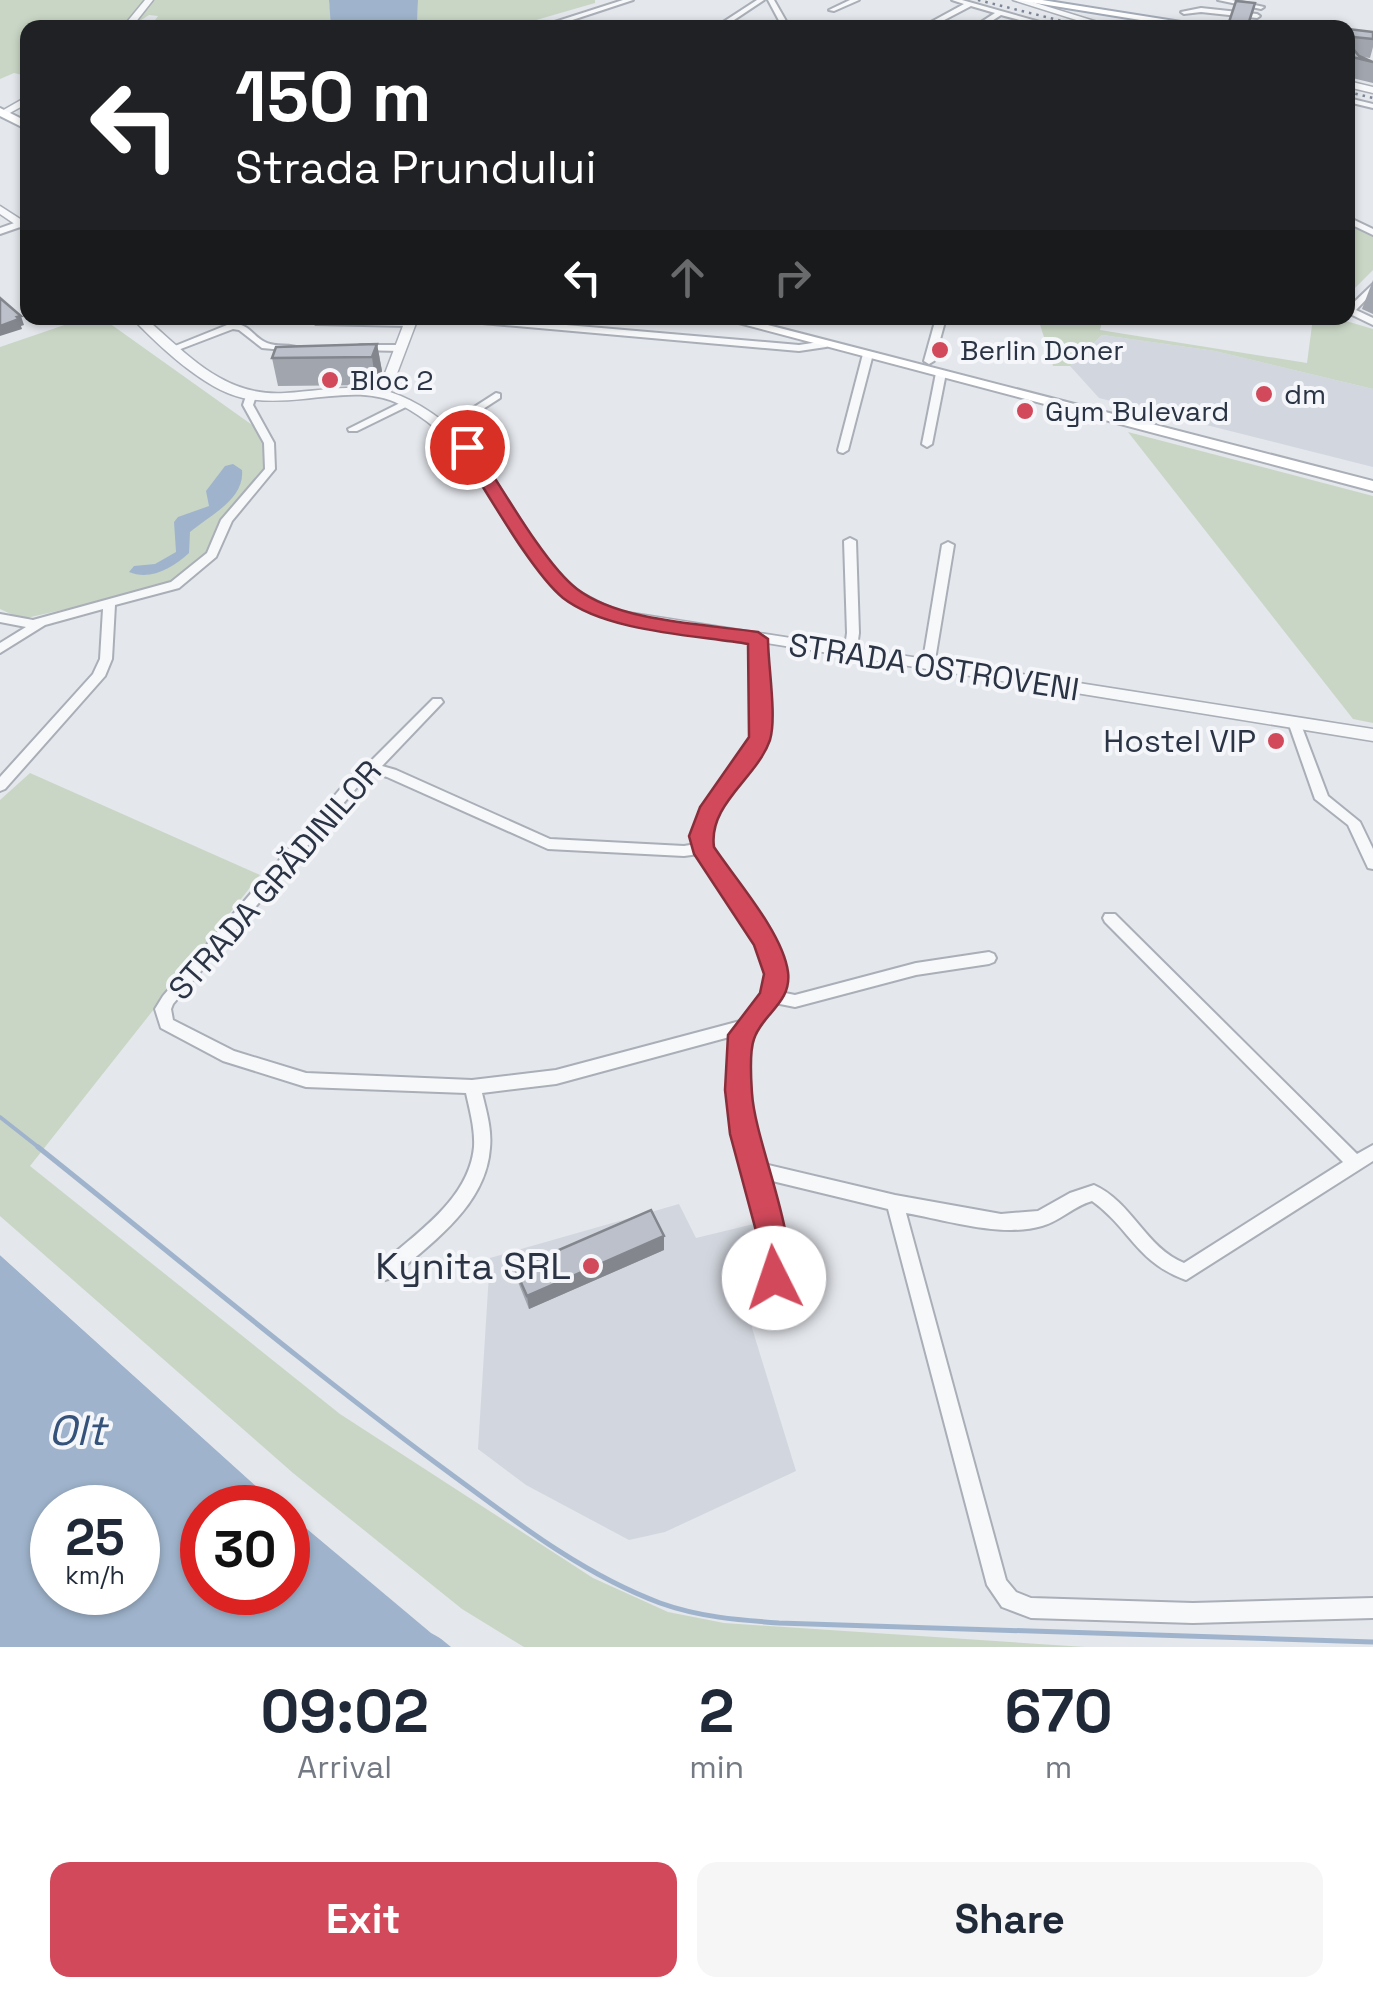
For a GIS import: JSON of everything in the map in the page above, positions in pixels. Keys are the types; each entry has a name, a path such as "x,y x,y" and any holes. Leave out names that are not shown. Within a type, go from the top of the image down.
{"main road":[{"path":"1020,0 1189,20"},
{"path":"754,325 1373,476"},
{"path":"788,325 1373,486"}],"street":[{"path":"133,20 149,0"},
{"path":"565,20 630,0"},
{"path":"729,20 760,0"},
{"path":"832,10 856,0"},
{"path":"955,0 1030,20"},
{"path":"1020,0 1086,20"},
{"path":"1220,0 1262,4 1258,16"},
{"path":"1180,2 1183,18 1201,10 1258,16 1262,20"},
{"path":"938,20 970,4"},
{"path":"988,20 1002,12"},
{"path":"1355,305 1373,287"},
{"name":"STRADA OSTROVENI","path":"147,325 224,386 251,396 383,395 406,403 445,429 474,455 550,572 570,594 597,608 635,620 1373,735"},
{"path":"383,395 409,325"},
{"path":"574,325 799,348 826,344"},
{"path":"929,361 939,325"},
{"path":"175,348 232,326 242,327 265,346 300,348"},
{"path":"340,348 400,348"},
{"path":"843,450 868,354"},
{"path":"928,444 941,373"},
{"path":"0,649 37,623 160,592 212,555 227,520 264,480 271,456 269,442 249,408 251,396"},
{"path":"445,429 496,396"},
{"path":"353,429 406,403"},
{"path":"850,541 850,654"},
{"path":"928,666 948,545"},
{"path":"0,786 99,676 106,660 109,602"},
{"path":"0,618 37,623"},
{"path":"758,639 760,737 748,760 708,812 701,836 702,848 765,942 776,974 772,996 745,1026 739,1049 739,1113 777,1256 774,1278 761,1294"},
{"name":"STRADA GRĂDINILOR","path":"437,702 372,768 359,776 168,1000 162,1018 172,1030 193,1041 306,1080 472,1086"},
{"path":"1294,722 1322,799 1353,822 1373,864"},
{"path":"372,768 548,844 684,851 702,848"},
{"path":"1110,918 1355,1162"},
{"path":"772,996 795,1001 916,969 989,958"},
{"path":"385,1272 443,1219 472,1182 482,1148 472,1086 556,1076 745,1026"},
{"path":"756,1170 895,1203 1012,1223 1040,1219 1076,1198 1094,1193 1112,1206 1165,1262 1186,1272 1373,1152"},
{"path":"895,1203 997,1585 1009,1600 1031,1608 1177,1613 1373,1608"}],"shaded area":[{"path":"1102,335 1215,351 1373,389 1373,467 1099,398 1070,366"},
{"path":"679,1204 696,1238 762,1222 764,1260 752,1328 796,1471 665,1532 629,1540 526,1485 478,1449 490,1258"}],"green space":[{"path":"0,0 329,0 331,20 155,20 158,16 149,15 141,20 20,20 20,74 0,79"},
{"path":"418,0 595,0 536,20 417,20"},
{"path":"1355,228 1373,234 1373,270 1355,288"},
{"path":"1355,324 1373,329 1373,389 1215,351 1102,335 1070,366 1053,366 1040,325 1101,325 1100,330 1307,363 1312,325"},
{"path":"64,325 112,325 255,427 265,446 264,473 227,512 213,535 209,553 168,586 22,619 0,609 0,347"},
{"path":"1128,432 1373,496 1373,723 1353,719"},
{"path":"30,773 260,875 30,1166 340,1414 593,1578 668,1612 724,1623 1085,1647 524,1647 462,1609 293,1473 0,1216 0,800"}],"water":[{"path":"329,0 418,0 417,20 330,20"},
{"path":"233,464 242,470 238,490 190,532 189,553 161,572 129,572 134,566 155,564 176,552 174,522 209,506 206,491 225,466"},
{"name":"Olt","path":"0,1255 256,1485 180,1485 180,1615 310,1615 310,1531 451,1647 0,1647"}],"pier":[{"path":"0,1250 262,1485 255,1485 0,1255"},
{"path":"310,1527 456,1647 431,1633 310,1531"}],"building":[{"path":"1236,1 1255,3 1250,20 1230,20"},
{"path":"1355,30 1373,32 1373,39 1355,37"},
{"path":"0,298 20,316 0,326"},
{"path":"377,344 372,357 272,358 276,347"},
{"path":"651,1210 664,1236 527,1296 515,1269"}],"waterway":[{"path":"0,1117 42,1150"},
{"path":"38,1147 335,1386 489,1502 571,1559 660,1603 704,1615 779,1623 1373,1642"}],"railway":[{"path":"978,0 1058,20"},
{"path":"1355,94 1373,98"}],"place":[{"name":"Berlin Doner","path":"940,350"},
{"name":"Bloc 2","path":"330,380"},
{"name":"dm","path":"1264,394"},
{"name":"Gym Bulevard","path":"1025,411"},
{"name":"Hostel VIP","path":"1276,741"},
{"name":"Kynita SRL","path":"591,1266"}],"route":[{"path":"467,447 550,572 570,594 635,620 758,639 755,662 760,737 748,760 708,812 701,836 702,848 765,942 776,974 772,996 741,1035 738,1090 743,1134 777,1256 774,1278"}]}
